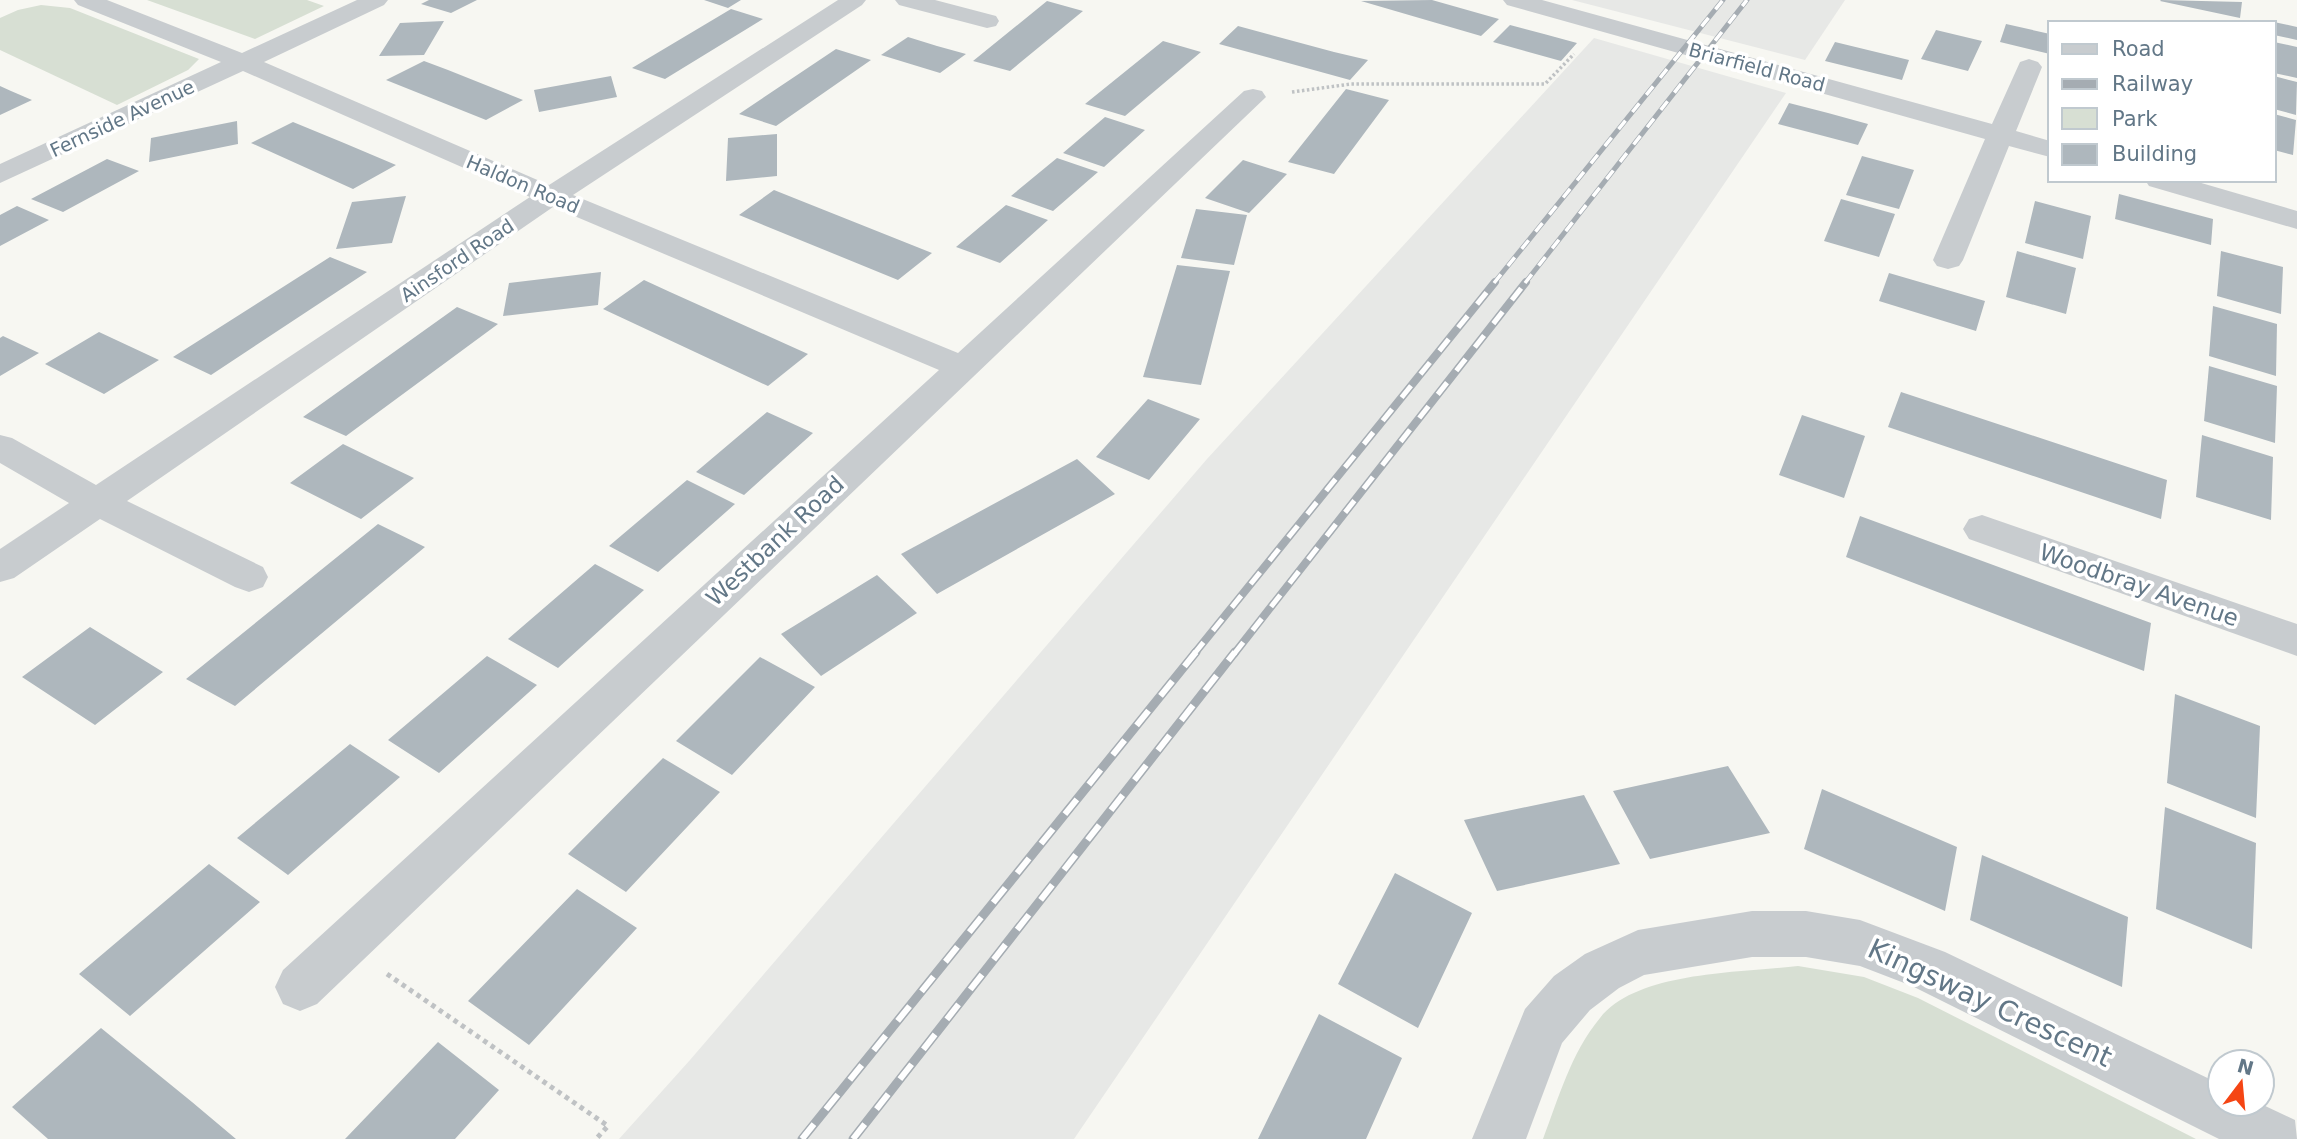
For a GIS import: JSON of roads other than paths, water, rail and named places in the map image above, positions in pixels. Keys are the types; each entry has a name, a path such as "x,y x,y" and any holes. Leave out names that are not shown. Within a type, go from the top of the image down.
{"street":[{"name":"Haldon Road","path":"86,0 243,62 551,196 961,367"},
{"name":"Fernside Avenue","path":"0,175 376,0"},
{"name":"Ainsford Road","path":"0,568 551,196 854,0"},
{"path":"907,0 987,21"},
{"name":"Briarfield Road","path":"1514,0 2048,148"},
{"path":"1948,260 2029,67"},
{"name":"Westbank Road","path":"300,988 961,367 1253,97"},
{"path":"2166,182 2297,220"},
{"path":"0,447 99,503 249,577"},
{"name":"Woodbray Avenue","path":"1982,529 2297,640"},
{"name":"Kingsway Crescent","path":"1499,1139 1544,1027 1572,993 1602,971 1638,953 1752,934 1806,934 1860,943 1883,951 1928,969 2276,1139"}],"railway":[{"path":"1494,283 1723,0"},
{"path":"1525,283 1747,0"},
{"path":"1194,654 1495,282"},
{"path":"1234,654 1526,282"},
{"path":"802,1139 1196,652"},
{"path":"853,1139 1235,652"}]}
